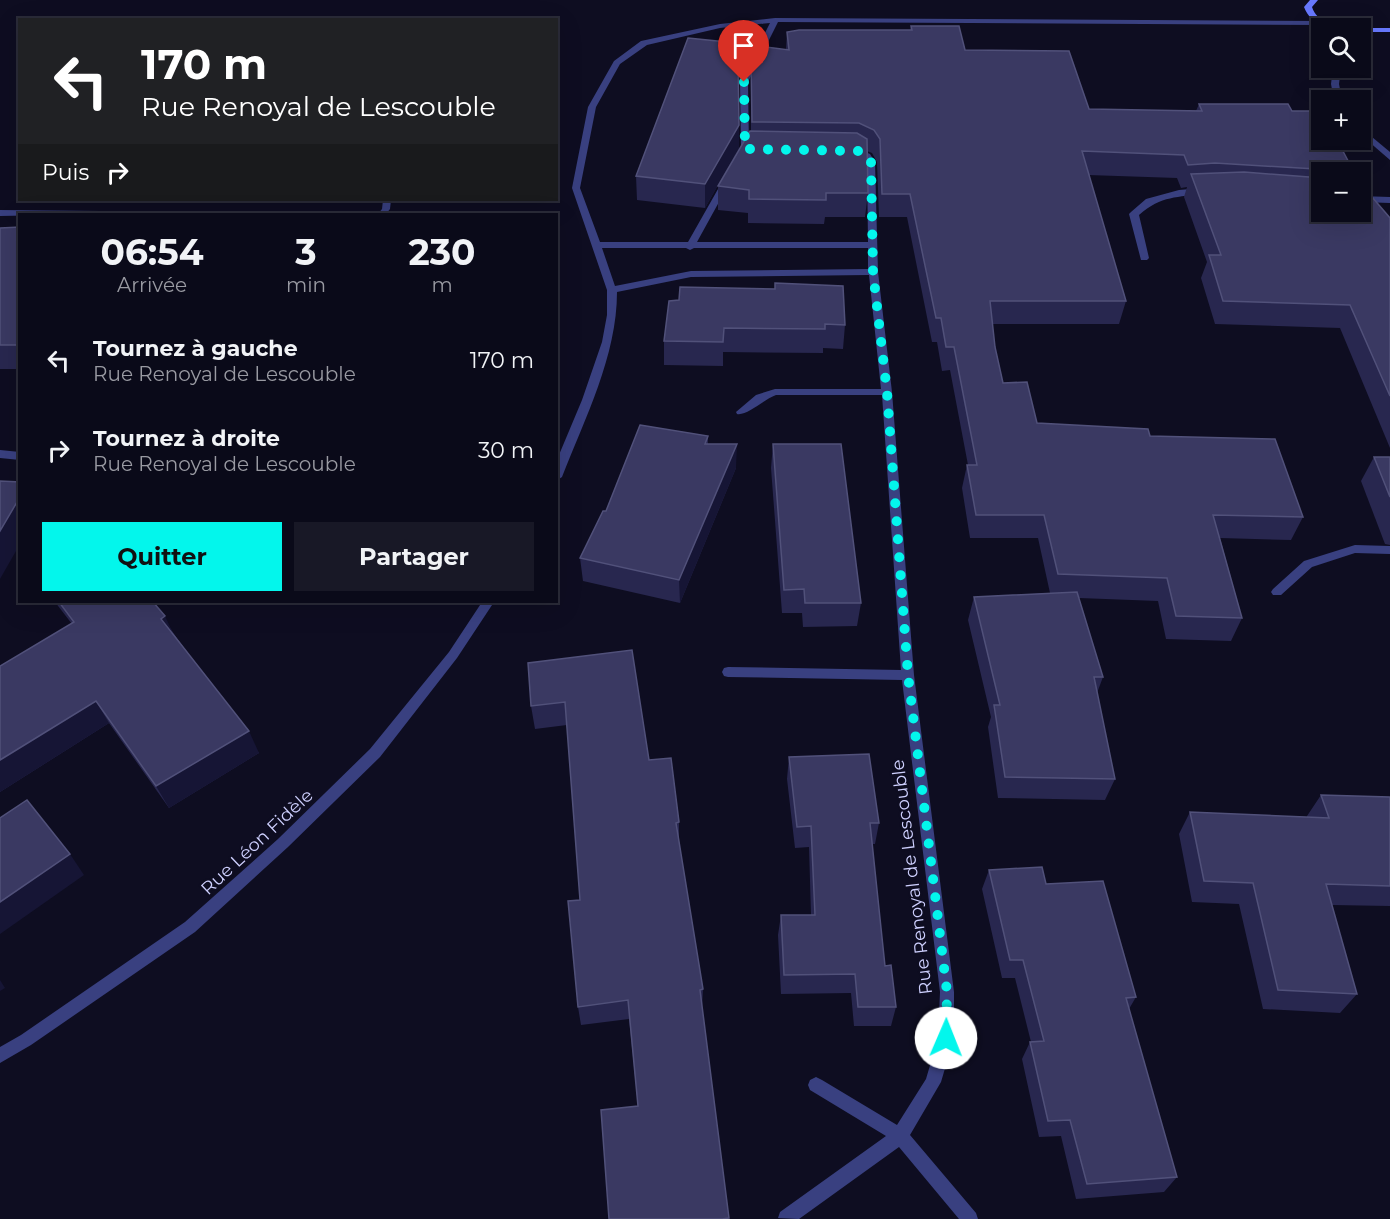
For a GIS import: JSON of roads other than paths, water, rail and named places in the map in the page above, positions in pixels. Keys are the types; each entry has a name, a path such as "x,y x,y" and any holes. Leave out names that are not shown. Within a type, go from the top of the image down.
{"main road":[{"path":"1314,0 1308,7 1314,18"},
{"path":"1371,30 1390,30"}],"street":[{"path":"739,158 745,149 744,82 775,20"},
{"path":"558,472 607,342 612,315 612,290 576,188 592,107 617,63 644,43 720,26 775,20 1311,23"},
{"path":"1371,139 1390,157"},
{"path":"745,149 756,149"},
{"name":"Rue Renoyal de Lescouble","path":"786,1218 900,1136 933,1082 946,1038 947,992 908,675 887,392 873,272 871,162 867,156 858,151 846,151"},
{"path":"690,247 728,178"},
{"path":"1144,258 1134,214 1149,201 1179,193 1207,190"},
{"path":"1371,199 1390,200"},
{"path":"0,213 18,213"},
{"path":"597,245 690,247 873,244"},
{"path":"612,290 691,274 873,272"},
{"path":"741,412 760,397 775,392 887,392"},
{"path":"0,454 18,456"},
{"path":"1277,592 1308,564 1354,549 1390,550"},
{"name":"Rue Léon Fidèle","path":"0,1055 26,1040 190,927 283,843 375,753 453,655 487,603"},
{"path":"729,672 908,675"},
{"path":"816,1085 900,1136 970,1219"}]}
